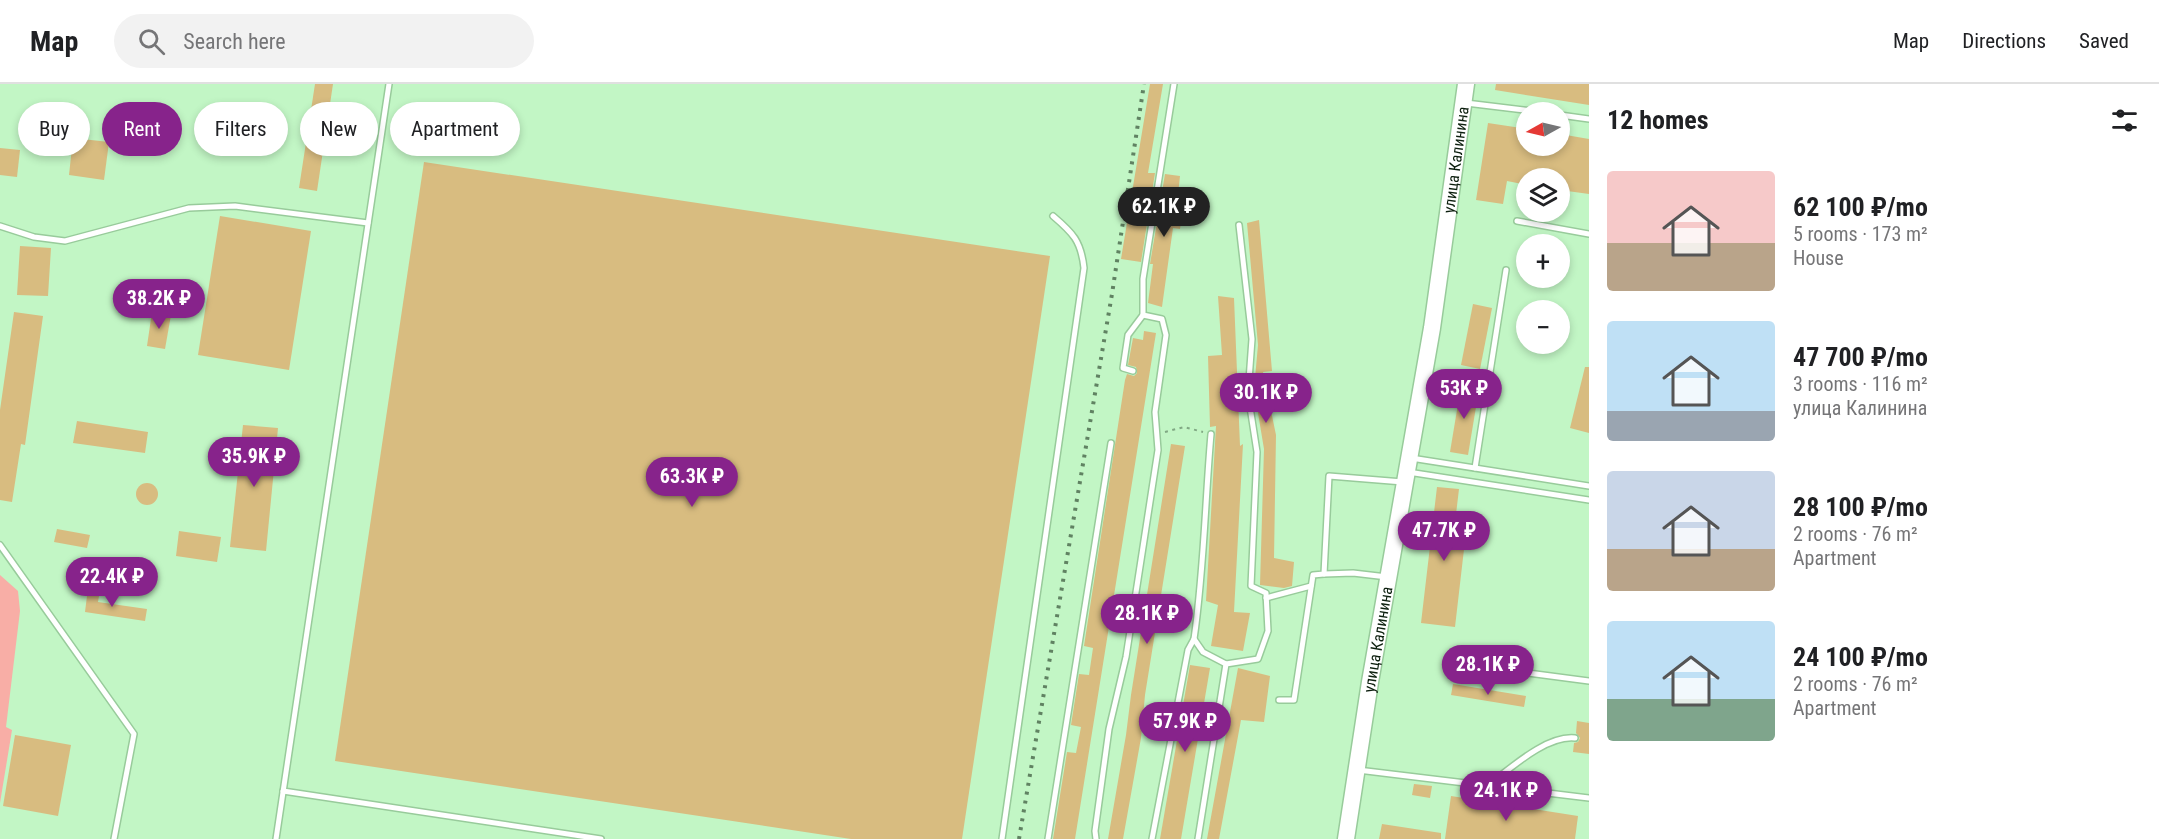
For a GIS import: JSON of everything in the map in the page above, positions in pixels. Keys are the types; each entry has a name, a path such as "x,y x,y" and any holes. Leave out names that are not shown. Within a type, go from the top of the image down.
{"street":[{"name":"улица Калинина","path":"1346,839 1388,577 1432,328 1467,84"}],"lane":[{"path":"276,839 389,84"},
{"path":"1132,371 1123,368 1128,335 1143,315 1143,279 1174,84"},
{"path":"1464,102 1516,109"},
{"path":"1570,116 1589,119"},
{"path":"0,226 34,237 65,242 189,208 235,206 368,223"},
{"path":"1002,839 1084,268 1082,250 1070,231 1053,216"},
{"path":"1523,222 1589,234"},
{"path":"1194,639 1203,652 1226,664 1258,659 1268,631 1266,593 1251,586 1257,452 1248,394 1252,339 1239,225"},
{"path":"1475,468 1506,270"},
{"path":"1096,839 1095,831 1109,729 1126,657 1158,450 1155,412 1166,335 1162,320 1143,315"},
{"path":"1152,839 1188,650 1194,639 1202,585 1203,528 1210,434"},
{"path":"1048,839 1111,443"},
{"path":"1324,574 1329,476 1475,468 1589,486"},
{"path":"1407,470 1589,500"},
{"path":"0,544 134,734 114,839"},
{"path":"1279,700 1294,700 1313,575 1353,573 1388,577"},
{"path":"1266,598 1311,586"},
{"path":"1198,839 1226,664"},
{"path":"1528,673 1589,681"},
{"path":"1487,786 1547,744 1564,737 1575,738"},
{"path":"1357,769 1589,798"},
{"path":"283,791 601,839"}],"path":[{"path":"1156,434 1184,427 1210,434"}],"shaded area":[{"path":"0,575 18,591 20,611 6,727 12,730 0,803"}],"building":[{"path":"315,84 333,84 330,102 312,102"},
{"path":"1150,84 1163,84 1148,173 1155,173 1141,262 1121,259"},
{"path":"1496,84 1589,84 1589,105 1495,90"},
{"path":"1488,123 1516,127 1516,156 1570,156 1570,136 1589,139 1589,194 1570,191 1570,168 1516,168 1516,183 1507,181 1503,204 1476,200"},
{"path":"90,140 102,141 102,156 107,156 104,180 69,175 71,156 90,156"},
{"path":"0,148 18,150 17,177 0,175"},
{"path":"304,156 322,156 317,191 299,188"},
{"path":"424,162 1050,256 962,839 851,839 335,761"},
{"path":"1165,174 1180,176 1176,214 1182,216 1180,229 1173,228 1162,307 1148,303 1153,264 1150,264"},
{"path":"220,216 311,231 289,370 198,355"},
{"path":"1259,220 1272,371 1263,372 1276,435 1274,558 1294,562 1292,586 1284,588 1260,585 1264,449 1254,389 1258,345 1247,223"},
{"path":"20,246 51,248 48,296 17,295"},
{"path":"1218,296 1234,298 1240,446 1243,444 1234,612 1250,613 1243,651 1211,646 1218,605 1206,601 1216,426 1210,427 1208,356 1222,355"},
{"path":"1473,304 1492,308 1480,369 1461,365"},
{"path":"14,312 43,316 25,445 21,444 12,502 0,500 0,410"},
{"path":"152,312 171,315 165,349 147,346"},
{"path":"1144,331 1156,333 1075,839 1053,839 1067,752 1076,753 1081,727 1071,725 1079,674 1089,675 1093,648 1084,646 1125,380 1127,374 1134,376 1137,373 1136,367 1128,365 1133,338 1143,340"},
{"path":"1585,367 1589,367 1589,433 1570,428"},
{"path":"1461,386 1479,389 1468,455 1450,452"},
{"path":"77,421 148,432 145,453 73,443"},
{"path":"243,425 278,428 266,551 230,547"},
{"path":"1171,444 1185,446 1145,695 1141,738 1123,839 1108,839 1126,735"},
{"path":"147,483 155,486 158,494 155,502 147,505 139,502 136,494 139,486"},
{"path":"1437,487 1459,489 1454,531 1466,532 1455,627 1421,623"},
{"path":"57,529 90,535 87,548 54,542"},
{"path":"179,531 221,537 217,562 176,556"},
{"path":"88,588 100,590 98,602 147,609 145,621 85,612"},
{"path":"1190,665 1210,668 1181,839 1160,839"},
{"path":"1238,668 1270,676 1264,722 1241,720 1219,839 1207,839"},
{"path":"1453,684 1526,696 1524,707 1451,695"},
{"path":"1577,721 1589,723 1589,754 1573,752 1574,743 1580,738 1576,733"},
{"path":"15,735 71,745 58,816 3,806"},
{"path":"1414,784 1432,786 1430,798 1412,795"},
{"path":"1451,796 1578,816 1575,839 1445,839"},
{"path":"1382,824 1441,833 1441,839 1379,839"}],"railway":[{"path":"1019,839 1112,294 1144,84"}]}
